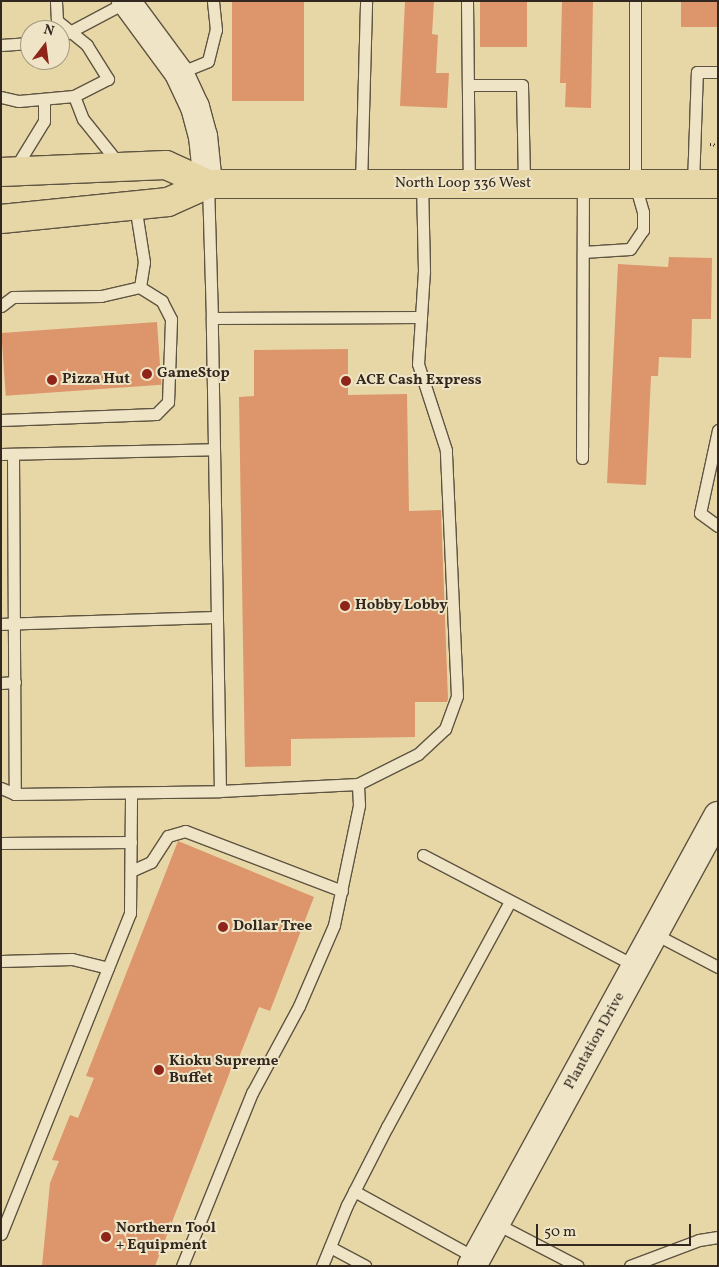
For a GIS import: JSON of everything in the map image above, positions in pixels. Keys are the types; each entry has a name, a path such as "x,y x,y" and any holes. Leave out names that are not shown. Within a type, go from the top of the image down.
{"main road":[{"name":"North Loop 336 West","path":"7,172 166,166 208,184 705,184"},
{"name":"North Loop 336 West","path":"1,219 168,202 208,184"}],"street":[{"path":"126,2 179,73 195,107 203,136 208,184"},
{"name":"Plantation Drive","path":"474,1262 718,816"}],"lane":[{"path":"56,1 57,20"},
{"path":"179,73 208,61 216,30 212,1"},
{"path":"361,184 366,1"},
{"path":"467,1 468,184"},
{"path":"583,252 630,249 643,230 643,212 635,184 635,1"},
{"path":"70,32 126,2"},
{"path":"1,97 19,101 74,96 108,79 87,45 70,37"},
{"path":"1,45 20,44"},
{"path":"705,184 697,72 718,72"},
{"path":"468,85 522,85 524,184"},
{"path":"74,96 83,120 122,168"},
{"path":"7,172 44,121 44,100"},
{"path":"208,184 220,791"},
{"path":"1,788 15,794 130,793 220,791 358,784 418,754 445,729 457,696 446,450 418,364 424,271 422,184"},
{"path":"582,184 582,458"},
{"path":"134,204 144,262 140,287"},
{"path":"1,306 13,297 101,296 140,287 162,301 171,319 168,402 156,414 1,420"},
{"path":"212,318 420,317"},
{"path":"718,430 700,513 718,526"},
{"path":"15,794 16,623 7,454 214,449"},
{"path":"1,624 217,617"},
{"path":"1,683 15,682"},
{"path":"182,1266 252,1093 299,1006 334,925 359,805 358,784"},
{"path":"1,1234 130,913 130,793"},
{"path":"130,871 151,862 168,836 185,831 342,891"},
{"path":"1,843 131,842"},
{"path":"423,856 635,966"},
{"path":"322,1266 354,1191 510,901"},
{"path":"653,934 718,967"},
{"path":"1,961 72,959 108,968"},
{"path":"354,1191 474,1262"},
{"path":"495,1223 578,1266"},
{"path":"630,1266 699,1240 718,1237"},
{"path":"330,1247 365,1266"}],"building":[{"path":"232,1 304,1 304,101 232,101"},
{"path":"405,1 434,1 432,34 438,35 436,73 449,73 447,108 400,106"},
{"path":"480,1 527,1 527,47 480,47"},
{"path":"562,1 593,1 591,108 565,107 566,83 560,83"},
{"path":"681,1 718,1 718,27 681,27"},
{"path":"669,257 712,258 711,319 692,319 691,358 659,357 658,376 651,376 646,485 607,483 618,264 668,267"},
{"path":"157,322 161,385 6,396 1,333"},
{"name":"Hobby Lobby","path":"348,349 348,395 407,394 409,511 441,510 448,699 447,702 415,702 415,737 291,739 291,766 245,767 239,397 254,396 254,350"},
{"path":"178,841 314,897 270,1011 259,1007 236,1065 233,1064 155,1266 42,1266 50,1183 59,1161 52,1160 70,1115 78,1118 94,1078 86,1076"}],"place":[{"name":"GameStop","path":"147,374"},
{"name":"Pizza Hut","path":"52,380"},
{"name":"ACE Cash Express","path":"346,381"},
{"name":"Hobby Lobby","path":"345,606"},
{"name":"Dollar Tree","path":"223,927"},
{"name":"Kioku Supreme Buffet","path":"159,1070"},
{"name":"Northern Tool + Equipment","path":"106,1237"}]}
